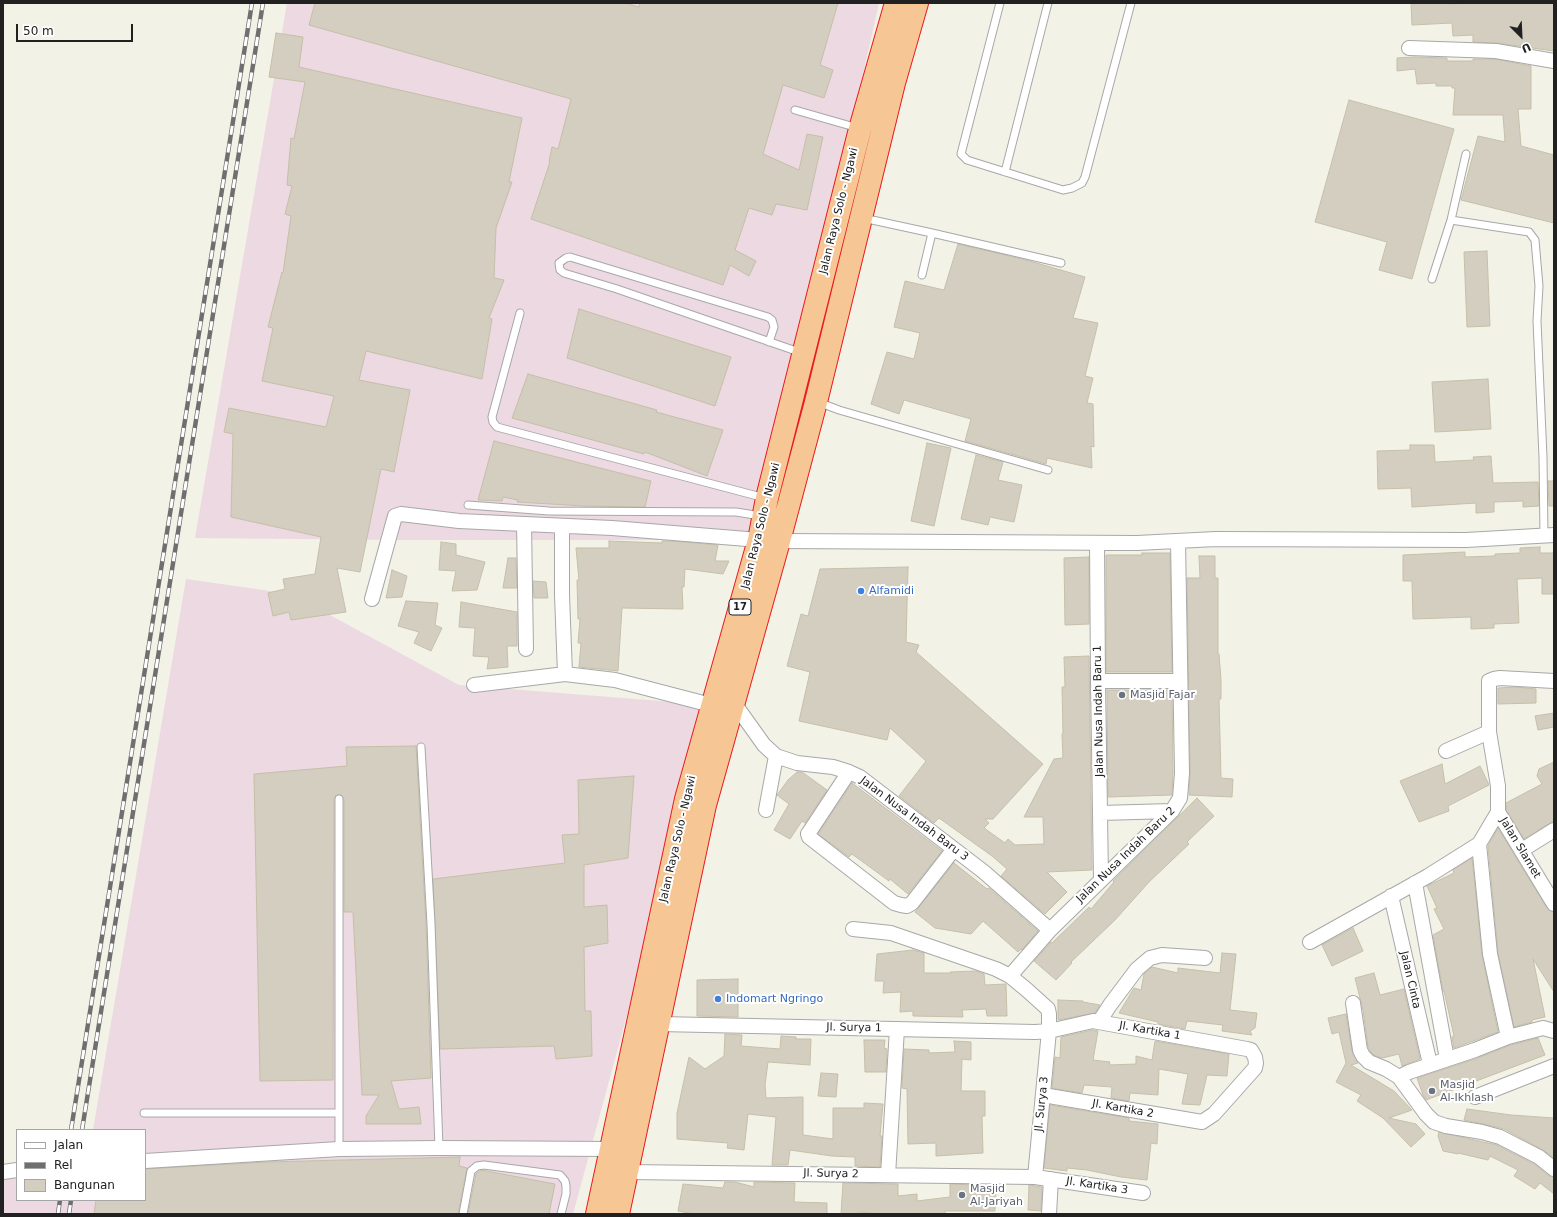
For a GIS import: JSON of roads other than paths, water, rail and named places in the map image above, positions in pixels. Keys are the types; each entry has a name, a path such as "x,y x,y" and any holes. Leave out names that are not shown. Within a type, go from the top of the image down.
{"highway":[{"name":"Jalan Raya Solo - Ngawi","path":"618,1214 705,805 734,703 769,541 765,507 860,129 896,3"},
{"name":"Jalan Raya Solo - Ngawi","path":"597,1214 686,799 711,705 816,402 894,83 917,3"}],"street":[{"path":"1409,48 1496,51 1554,61"},
{"path":"372,599 395,516 398,514 459,521 612,528 769,541 1137,543 1216,539 1413,541 1549,536"},
{"path":"524,524 526,649"},
{"path":"562,526 562,595 565,674"},
{"name":"Jalan Nusa Indah Baru 2","path":"1013,971 1050,930 1101,878 1172,811 1180,798 1178,541"},
{"name":"Jalan Nusa Indah Baru 1","path":"1097,542 1101,878"},
{"path":"474,685 565,674 615,680 711,705"},
{"path":"1310,942 1415,883 1480,844 1498,812 1498,786 1490,732 1489,681 1494,678 1500,678 1554,681"},
{"path":"1098,681 1180,681"},
{"name":"Jalan Nusa Indah Baru 3","path":"734,703 764,745 776,756 797,763 833,767 849,772 868,783 1003,887 1050,930"},
{"path":"1446,751 1490,732"},
{"path":"766,810 776,756"},
{"path":"849,772 810,831 809,837 894,903 901,906 906,906 912,903 954,849"},
{"path":"1100,814 1172,811"},
{"name":"Jalan Slamet","path":"1498,812 1554,904"},
{"path":"1522,850 1554,830"},
{"path":"1480,844 1490,954 1508,1037"},
{"path":"1415,883 1447,1059"},
{"name":"Jalan Cinta","path":"1391,896 1430,1064"},
{"name":"Jl. Surya 3","path":"853,928 891,933 996,969 1013,971 1027,990 1048,1009 1050,1014 1049,1031 1035,1177"},
{"path":"1099,1022 1136,969 1150,958 1162,955 1205,958"},
{"path":"1353,1003 1360,1050 1363,1056 1369,1062 1386,1069 1399,1077 1426,1114 1434,1122 1446,1126 1482,1132 1500,1137 1538,1157 1554,1169"},
{"name":"Jl. Kartika 1","path":"1049,1031 1082,1023 1099,1022 1251,1050 1255,1057 1255,1068 1214,1114 1208,1120 1202,1122"},
{"name":"Jl. Surya 1","path":"659,1024 1049,1031"},
{"path":"1399,1077 1430,1064 1475,1050 1508,1037 1543,1028 1554,1031"},
{"path":"888,1175 897,1029"},
{"path":"1475,1096 1554,1066"},
{"name":"Jl. Kartika 2","path":"1043,1095 1202,1122"},
{"path":"146,1161 339,1149 610,1149"},
{"path":"3,1172 16,1170"},
{"name":"Jl. Surya 2","path":"627,1172 1035,1177"},
{"name":"Jl. Kartika 3","path":"1035,1177 1143,1193"},
{"path":"1049,1214 1051,1179"}],"lane":[{"path":"1000,3 961,154 967,160 1063,190 1072,188 1082,183 1131,3"},
{"path":"1005,172 1048,3"},
{"path":"794,110 860,129"},
{"path":"1432,279 1450,220 1466,154"},
{"path":"860,218 1061,263"},
{"path":"1450,220 1529,232 1536,240 1540,286 1537,321 1543,457 1549,536"},
{"path":"922,275 932,233"},
{"path":"769,342 774,327 772,320 768,316 570,257 559,263 560,270 564,273 804,354"},
{"path":"520,313 492,418 497,427 765,507"},
{"path":"816,402 1048,470"},
{"path":"468,505 550,511 736,512 765,507"},
{"path":"421,747 431,924 439,1148"},
{"path":"339,798 339,1149"},
{"path":"144,1113 340,1113"},
{"path":"463,1214 471,1170 484,1164 560,1175 565,1181 566,1186 566,1194 561,1214"}],"railway":[{"path":"71,1129 252,3"},
{"path":"82,1129 263,3"},
{"path":"58,1214 60,1201"},
{"path":"69,1214 71,1201"}],"place":[{"name":"Alfamidi","path":"861,591"},
{"name":"Masjid Fajar","path":"1122,695"},
{"name":"Indomart Ngringo","path":"718,999"},
{"name":"Masjid Al-Ikhlash","path":"1432,1091"},
{"name":"Masjid Al-Jariyah","path":"962,1195"}]}
